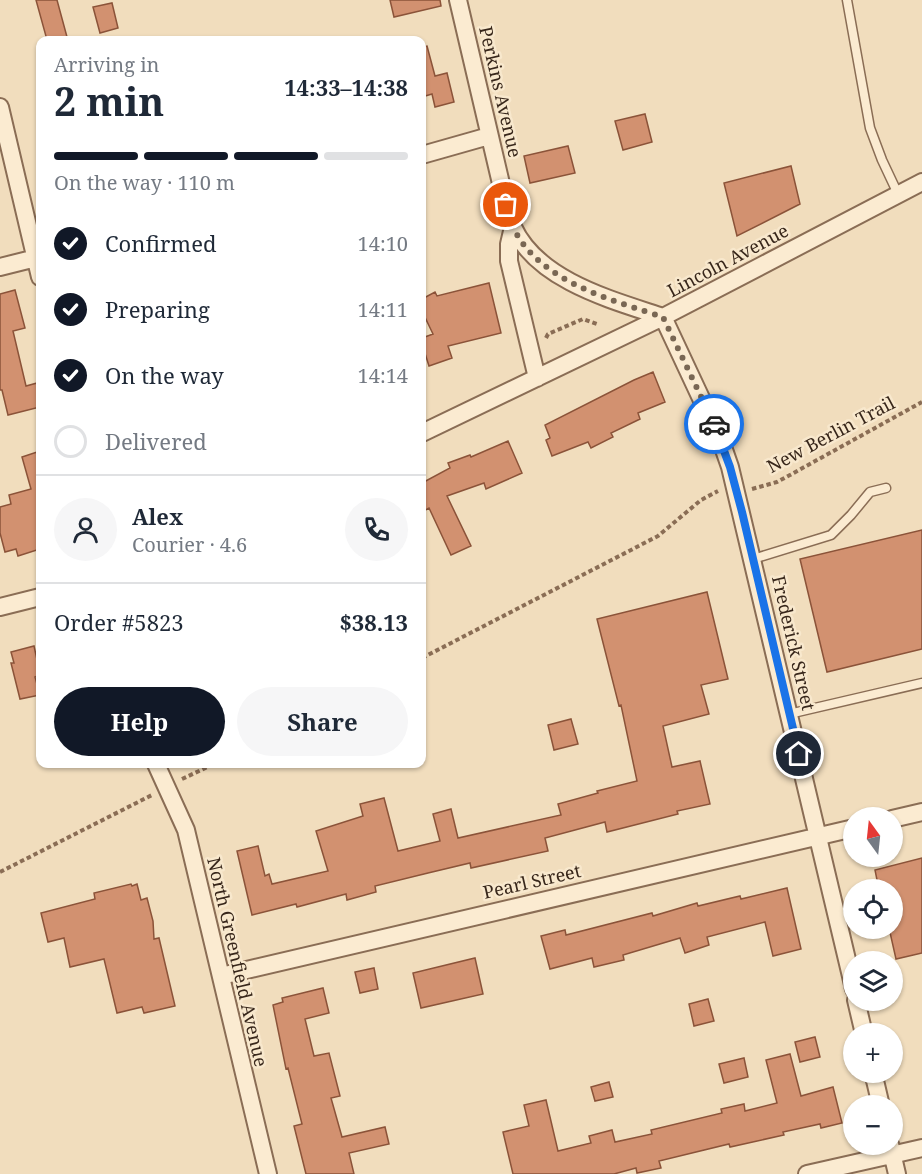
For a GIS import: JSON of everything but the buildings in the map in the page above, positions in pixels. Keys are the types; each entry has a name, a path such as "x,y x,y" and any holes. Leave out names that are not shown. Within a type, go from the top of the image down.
{"street":[{"name":"Perkins Avenue","path":"458,0 489,136 513,227 524,244 552,271 616,302 663,317"},
{"path":"0,106 36,250"},
{"path":"426,153 489,136"},
{"name":"Lincoln Avenue","path":"426,431 663,317 922,182"},
{"name":"Perkins Avenue","path":"513,227 509,244 509,261 537,378"},
{"path":"0,267 36,258"},
{"name":"Frederick Street","path":"663,317 721,441 736,490 845,951"},
{"path":"0,607 36,598"},
{"name":"North Greenfield Avenue","path":"158,768 186,830 268,1174"},
{"path":"903,817 922,813"},
{"name":"Pearl Street","path":"221,976 843,830"},
{"path":"903,1149 922,1148"},
{"path":"807,1174 871,1155"},
{"path":"892,1155 897,1174"}],"lane":[{"path":"848,0 870,128 898,195"},
{"path":"753,559 831,535 870,492 886,488"},
{"path":"789,714 922,683"}],"path":[{"path":"543,342 548,334 583,319 597,324"},
{"name":"New Berlin Trail","path":"751,489 771,484 790,475 922,402"},
{"path":"426,656 658,536 711,494"},
{"path":"179,781 206,768"},
{"path":"0,873 154,794"}],"way so far":[{"path":"506,205 513,227 524,244 552,271 616,302 663,317 714,424"}],"route":[{"path":"714,424 730,467 742,512 799,754"}]}
